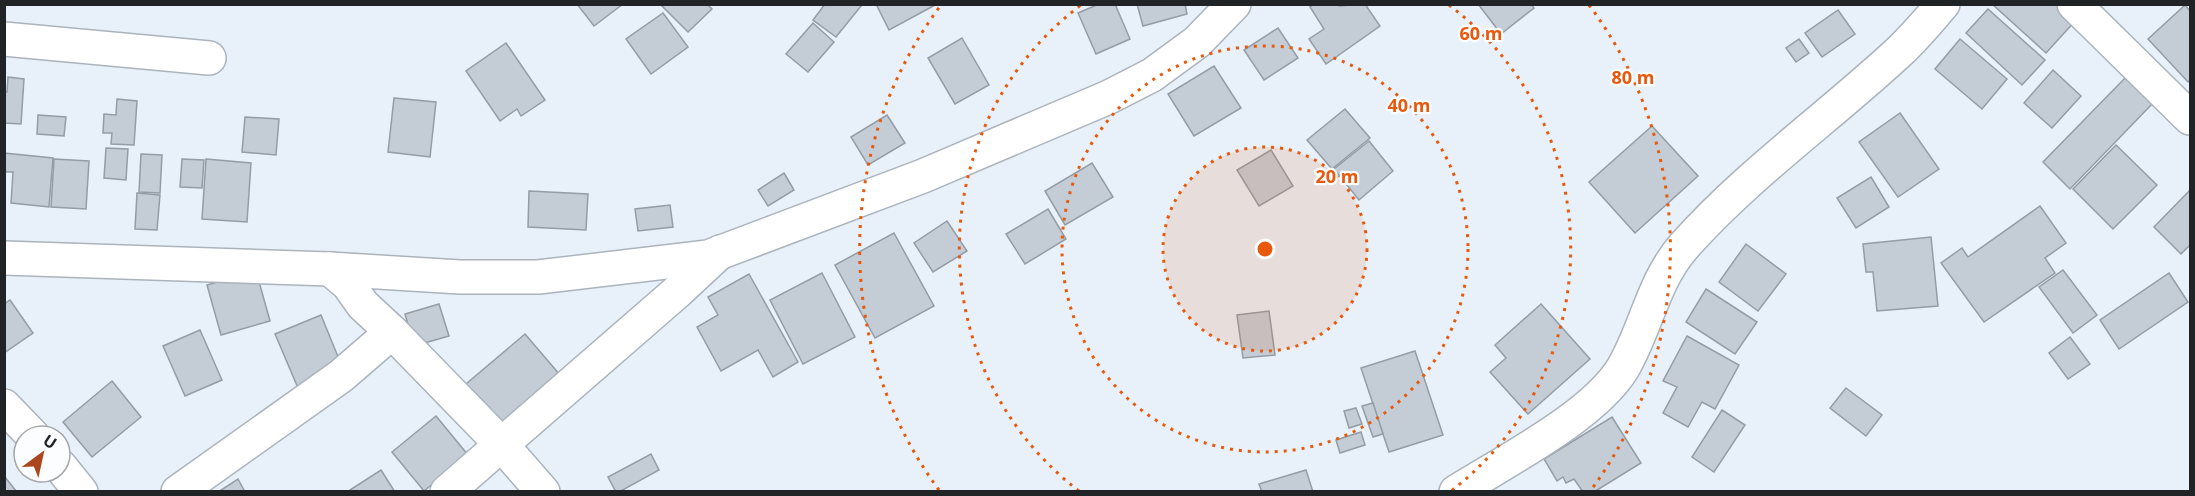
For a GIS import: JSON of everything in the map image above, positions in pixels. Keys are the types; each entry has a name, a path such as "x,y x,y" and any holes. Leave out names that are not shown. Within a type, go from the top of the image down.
{"street":[{"path":"4,258 330,269 460,277 538,277 708,257 923,176 1109,97 1152,75 1197,42 1234,4"},
{"path":"1456,492 1557,429 1592,404 1614,382 1633,349 1670,264 1683,247 1721,207 1901,50 1943,4"},
{"path":"2074,4 2190,118"},
{"path":"4,39 209,58"},
{"path":"447,492 720,252"},
{"path":"330,269 348,284 363,305 502,445 543,492"},
{"path":"177,492 341,376 392,332"},
{"path":"4,406 21,424"}],"building":[{"path":"577,4 623,4 594,26"},
{"path":"660,4 707,4 712,9 688,32"},
{"path":"825,4 859,4 861,6 836,37 813,20"},
{"path":"876,4 937,4 889,30"},
{"path":"1099,4 1115,4 1130,39 1096,54 1078,13"},
{"path":"1137,4 1185,4 1187,14 1143,26"},
{"path":"1314,4 1338,4 1339,6 1365,4 1380,26 1326,64 1309,39 1324,29 1310,7"},
{"path":"1478,4 1531,4 1534,8 1501,34"},
{"path":"1992,4 2059,4 2076,20 2046,53"},
{"path":"2185,5 2190,11 2190,80 2188,82 2148,39"},
{"path":"1988,9 2045,60 2022,85 1966,33"},
{"path":"1838,10 1855,34 1822,57 1805,33"},
{"path":"663,13 688,47 651,74 626,39"},
{"path":"813,23 834,42 808,72 786,54"},
{"path":"1278,28 1298,58 1264,80 1244,50"},
{"path":"962,38 989,85 955,104 928,58"},
{"path":"1799,39 1809,53 1796,62 1786,48"},
{"path":"1960,39 2007,79 1982,109 1935,69"},
{"path":"506,43 545,100 521,116 517,109 500,121 466,71"},
{"path":"1214,66 1241,108 1194,136 1168,94"},
{"path":"2053,70 2081,96 2052,128 2024,103"},
{"path":"8,77 24,79 21,124 4,123 4,92 7,92"},
{"path":"2126,77 2153,103 2070,189 2043,162"},
{"path":"394,98 436,102 430,157 388,152"},
{"path":"117,99 137,101 134,145 111,144 112,133 103,133 104,114 116,115"},
{"path":"1345,109 1370,138 1332,169 1307,140"},
{"path":"1900,113 1939,169 1898,197 1859,142"},
{"path":"38,115 66,117 64,136 37,134"},
{"path":"887,115 905,143 868,165 851,137"},
{"path":"245,117 279,119 276,155 242,152"},
{"path":"1652,126 1698,176 1635,233 1589,182"},
{"path":"1369,141 1393,171 1359,200 1334,169"},
{"path":"2116,145 2157,185 2113,229 2073,189"},
{"path":"106,148 128,149 126,180 104,178"},
{"path":"1271,150 1293,186 1259,206 1237,170"},
{"path":"4,153 53,158 49,207 11,203 13,172 4,172"},
{"path":"141,154 162,155 160,193 139,192"},
{"path":"54,159 89,161 86,209 51,207"},
{"path":"182,159 204,160 202,188 180,187"},
{"path":"206,159 251,163 247,222 202,219"},
{"path":"1092,163 1113,197 1065,225 1045,191"},
{"path":"784,173 794,190 768,206 758,190"},
{"path":"1871,177 1889,207 1856,228 1837,198"},
{"path":"2190,190 2190,245 2181,254 2154,227"},
{"path":"529,191 588,194 586,230 528,227"},
{"path":"137,193 160,195 157,230 135,229"},
{"path":"670,205 673,227 638,231 635,209"},
{"path":"2040,206 2066,243 2045,258 2055,273 1984,322 1941,263 1962,248 1968,257"},
{"path":"1048,209 1066,239 1025,264 1006,234"},
{"path":"947,221 967,251 933,272 914,243"},
{"path":"894,233 934,306 875,338 835,265"},
{"path":"1931,237 1938,306 1877,311 1873,272 1866,272 1863,244"},
{"path":"1746,244 1786,274 1758,311 1719,282"},
{"path":"2063,270 2097,315 2073,333 2039,287"},
{"path":"256,271 270,321 221,335 207,285"},
{"path":"822,273 855,337 803,364 770,300"},
{"path":"2169,273 2188,302 2119,349 2100,320"},
{"path":"749,274 798,362 773,377 758,350 721,371 697,327 718,315 708,297"},
{"path":"1706,289 1757,322 1735,354 1686,322"},
{"path":"10,300 33,333 4,353 4,304"},
{"path":"439,304 449,336 414,346 405,314"},
{"path":"1541,304 1590,359 1528,414 1490,372 1506,358 1495,345"},
{"path":"1269,311 1275,355 1243,358 1237,315"},
{"path":"321,315 343,369 298,388 275,334"},
{"path":"200,330 222,380 185,396 163,346"},
{"path":"525,334 560,375 495,430 460,389"},
{"path":"1687,336 1739,365 1715,409 1702,402 1688,427 1663,413 1677,387 1663,381"},
{"path":"2070,337 2090,364 2068,379 2049,353"},
{"path":"1415,351 1443,435 1389,452 1361,368"},
{"path":"112,381 141,417 92,457 72,433 72,424 63,422"},
{"path":"1846,388 1882,415 1866,436 1830,408"},
{"path":"1373,403 1383,434 1373,437 1362,406"},
{"path":"1356,408 1362,424 1349,428 1344,411"},
{"path":"1722,410 1745,425 1714,472 1692,457"},
{"path":"436,416 468,455 424,491 392,452"},
{"path":"1612,417 1641,463 1594,492 1583,492 1574,479 1566,483 1563,477 1557,481 1544,459"},
{"path":"1361,432 1365,445 1340,453 1336,440"},
{"path":"651,454 659,470 616,492 608,477"},
{"path":"381,470 395,492 350,492 350,490"},
{"path":"1306,470 1313,492 1262,492 1259,484"},
{"path":"5,477 17,492 4,492"},
{"path":"238,479 245,492 218,492"}]}
